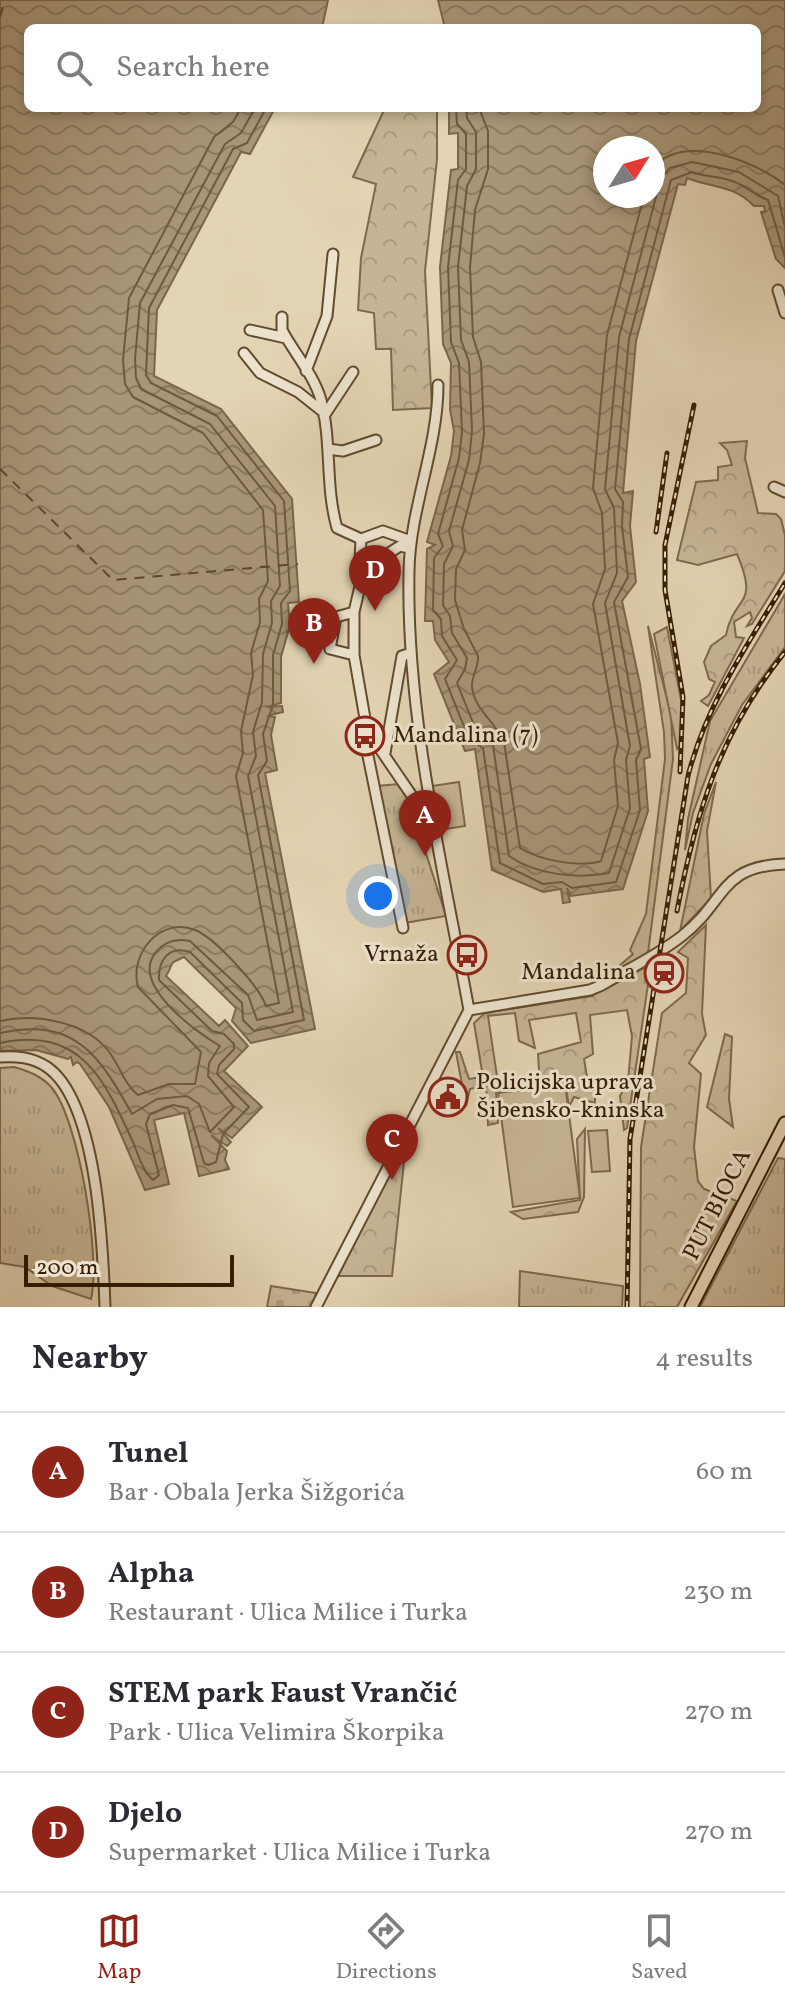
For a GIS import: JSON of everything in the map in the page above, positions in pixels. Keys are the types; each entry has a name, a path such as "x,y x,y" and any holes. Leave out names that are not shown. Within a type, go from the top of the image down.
{"main road":[{"name":"PUT BIOCA","path":"691,1307 785,1123"}],"street":[{"path":"306,371 327,316 333,254"},
{"path":"778,290 785,313"},
{"path":"282,317 286,338 306,371 323,413 337,528 361,539 383,531 410,544"},
{"path":"250,330 286,338"},
{"path":"244,353 260,373 298,392 323,413"},
{"path":"323,413 353,372"},
{"path":"316,1307 469,1010 435,831 411,653 410,544 437,416 438,385"},
{"path":"328,449 343,451 376,440"},
{"path":"774,487 785,492"},
{"path":"361,539 360,562 364,569 354,612 354,655 367,730 368,756 403,928"},
{"path":"364,569 400,546 410,544"},
{"path":"354,612 336,617 329,645 330,649 354,655"},
{"path":"385,753 402,656 411,653"},
{"path":"367,730 435,831"},
{"path":"469,1010 602,985 682,936 740,873 755,866 785,864"},
{"path":"0,1057 19,1056 46,1066 63,1082 73,1105 95,1173 105,1307"}],"green space":[{"path":"383,112 437,112 437,159 425,271 432,408 393,410 391,349 376,349 374,313 358,310 361,258 376,184 353,177"},
{"path":"747,441 745,458 758,513 776,514 781,519 785,535 785,571 752,624 747,626 752,618 750,612 734,622 736,637 744,638 708,706 701,701 709,695 715,682 709,679 704,662 711,646 726,635 746,593 746,584 737,554 698,565 677,560 696,482 718,480 718,467 732,465 727,450 720,443"},
{"path":"785,594 785,647 742,705 711,764 693,813 685,850 688,819 710,721"},
{"path":"648,626 671,714 673,759 648,953 616,974 613,971 633,954 630,950 646,914 665,759 664,732"},
{"path":"667,627 682,705 681,744 677,749 654,634"},
{"path":"459,782 465,826 439,830 432,786"},
{"path":"716,782 707,831 711,898 680,931 704,814"},
{"path":"399,784 420,815 424,847 446,916 404,923 377,786"},
{"path":"706,925 702,1014 706,1035 689,1063 701,1074 694,1147 698,1181 704,1189 737,1201 677,1307 640,1307 641,1147 662,1013 686,993 688,958 678,952"},
{"path":"651,964 627,1128 624,1130 620,1096 628,1081 632,1036 627,1010 590,1015 593,1054 584,1059 587,1077 595,1080 595,1103 574,1097 569,1107 565,1083 540,1086 538,1054 581,1042 576,1013 529,1020 535,1048 519,1041 515,1013 488,1016 498,1083 526,1080 525,1088 496,1091 498,1123 488,1125 486,1085 470,1089 466,1106 456,1052 460,1052 469,1079 483,1077 474,1023 485,1013 592,996"},
{"path":"725,1034 732,1037 729,1099 733,1127 707,1107"},
{"path":"14,1067 30,1072 52,1088 71,1129 90,1223 93,1253 91,1299 52,1286 25,1267 0,1263 0,1068"},
{"path":"565,1084 580,1198 513,1207 498,1093"},
{"path":"585,1129 584,1197 578,1212 523,1219 511,1212 580,1200 577,1139"},
{"path":"607,1130 610,1171 592,1172 588,1131"},
{"path":"406,1143 392,1276 333,1276 401,1148"},
{"path":"778,1158 785,1159 785,1307 700,1307"},
{"path":"520,1271 623,1286 622,1307 519,1307"},
{"path":"271,1286 316,1293 312,1307 267,1307"}],"water":[{"path":"0,0 328,0 323,24 24,24 24,112 273,112 250,154 241,152 157,310 154,376 221,409 292,499 299,602 288,603 290,625 281,657 281,703 266,707 282,706 283,712 267,716 275,717 271,735 277,770 265,773 315,1029 251,1043 232,1021 236,1008 184,957 173,963 166,976 219,1026 225,1020 248,1046 224,1071 262,1107 232,1138 218,1128 231,1142 227,1146 211,1135 227,1151 225,1160 229,1169 199,1176 184,1113 154,1120 169,1184 145,1190 109,1107 80,1064 77,1062 73,1065 71,1057 68,1059 36,1050 0,1051"},
{"path":"438,0 785,0 785,268 776,259 761,212 765,211 764,206 754,206 739,194 687,178 685,185 678,184 636,341 623,493 633,491 630,526 636,582 622,601 640,684 650,757 644,759 648,811 623,889 571,896 567,888 570,902 563,903 561,889 543,892 492,870 475,749 465,751 434,674 449,662 435,640 433,621 425,621 427,549 435,545 427,542 451,456 454,431 450,409 451,363 443,344 440,267 451,170 458,169 458,133 449,134 449,112 761,112 761,24 444,24"}],"ferry route":[{"path":"0,17 5,0"},
{"path":"0,469 113,580 298,564"}],"railway":[{"path":"680,772 683,697 665,590 665,545 694,405"},
{"path":"656,532 667,453"},
{"path":"627,1307 630,1139 688,776 717,700 785,583"},
{"path":"677,911 693,840 714,774 743,712 785,652"}],"place":[{"name":"Djelo","path":"375,611"},
{"name":"Alpha","path":"314,664"},
{"name":"Mandalina (7)","path":"365,736"},
{"name":"Tunel","path":"425,856"},
{"name":"Vrnaža","path":"467,955"},
{"name":"Mandalina","path":"664,973"},
{"name":"Policijska uprava Šibensko-kninska","path":"448,1097"},
{"name":"STEM park Faust Vrančić","path":"392,1180"}]}
